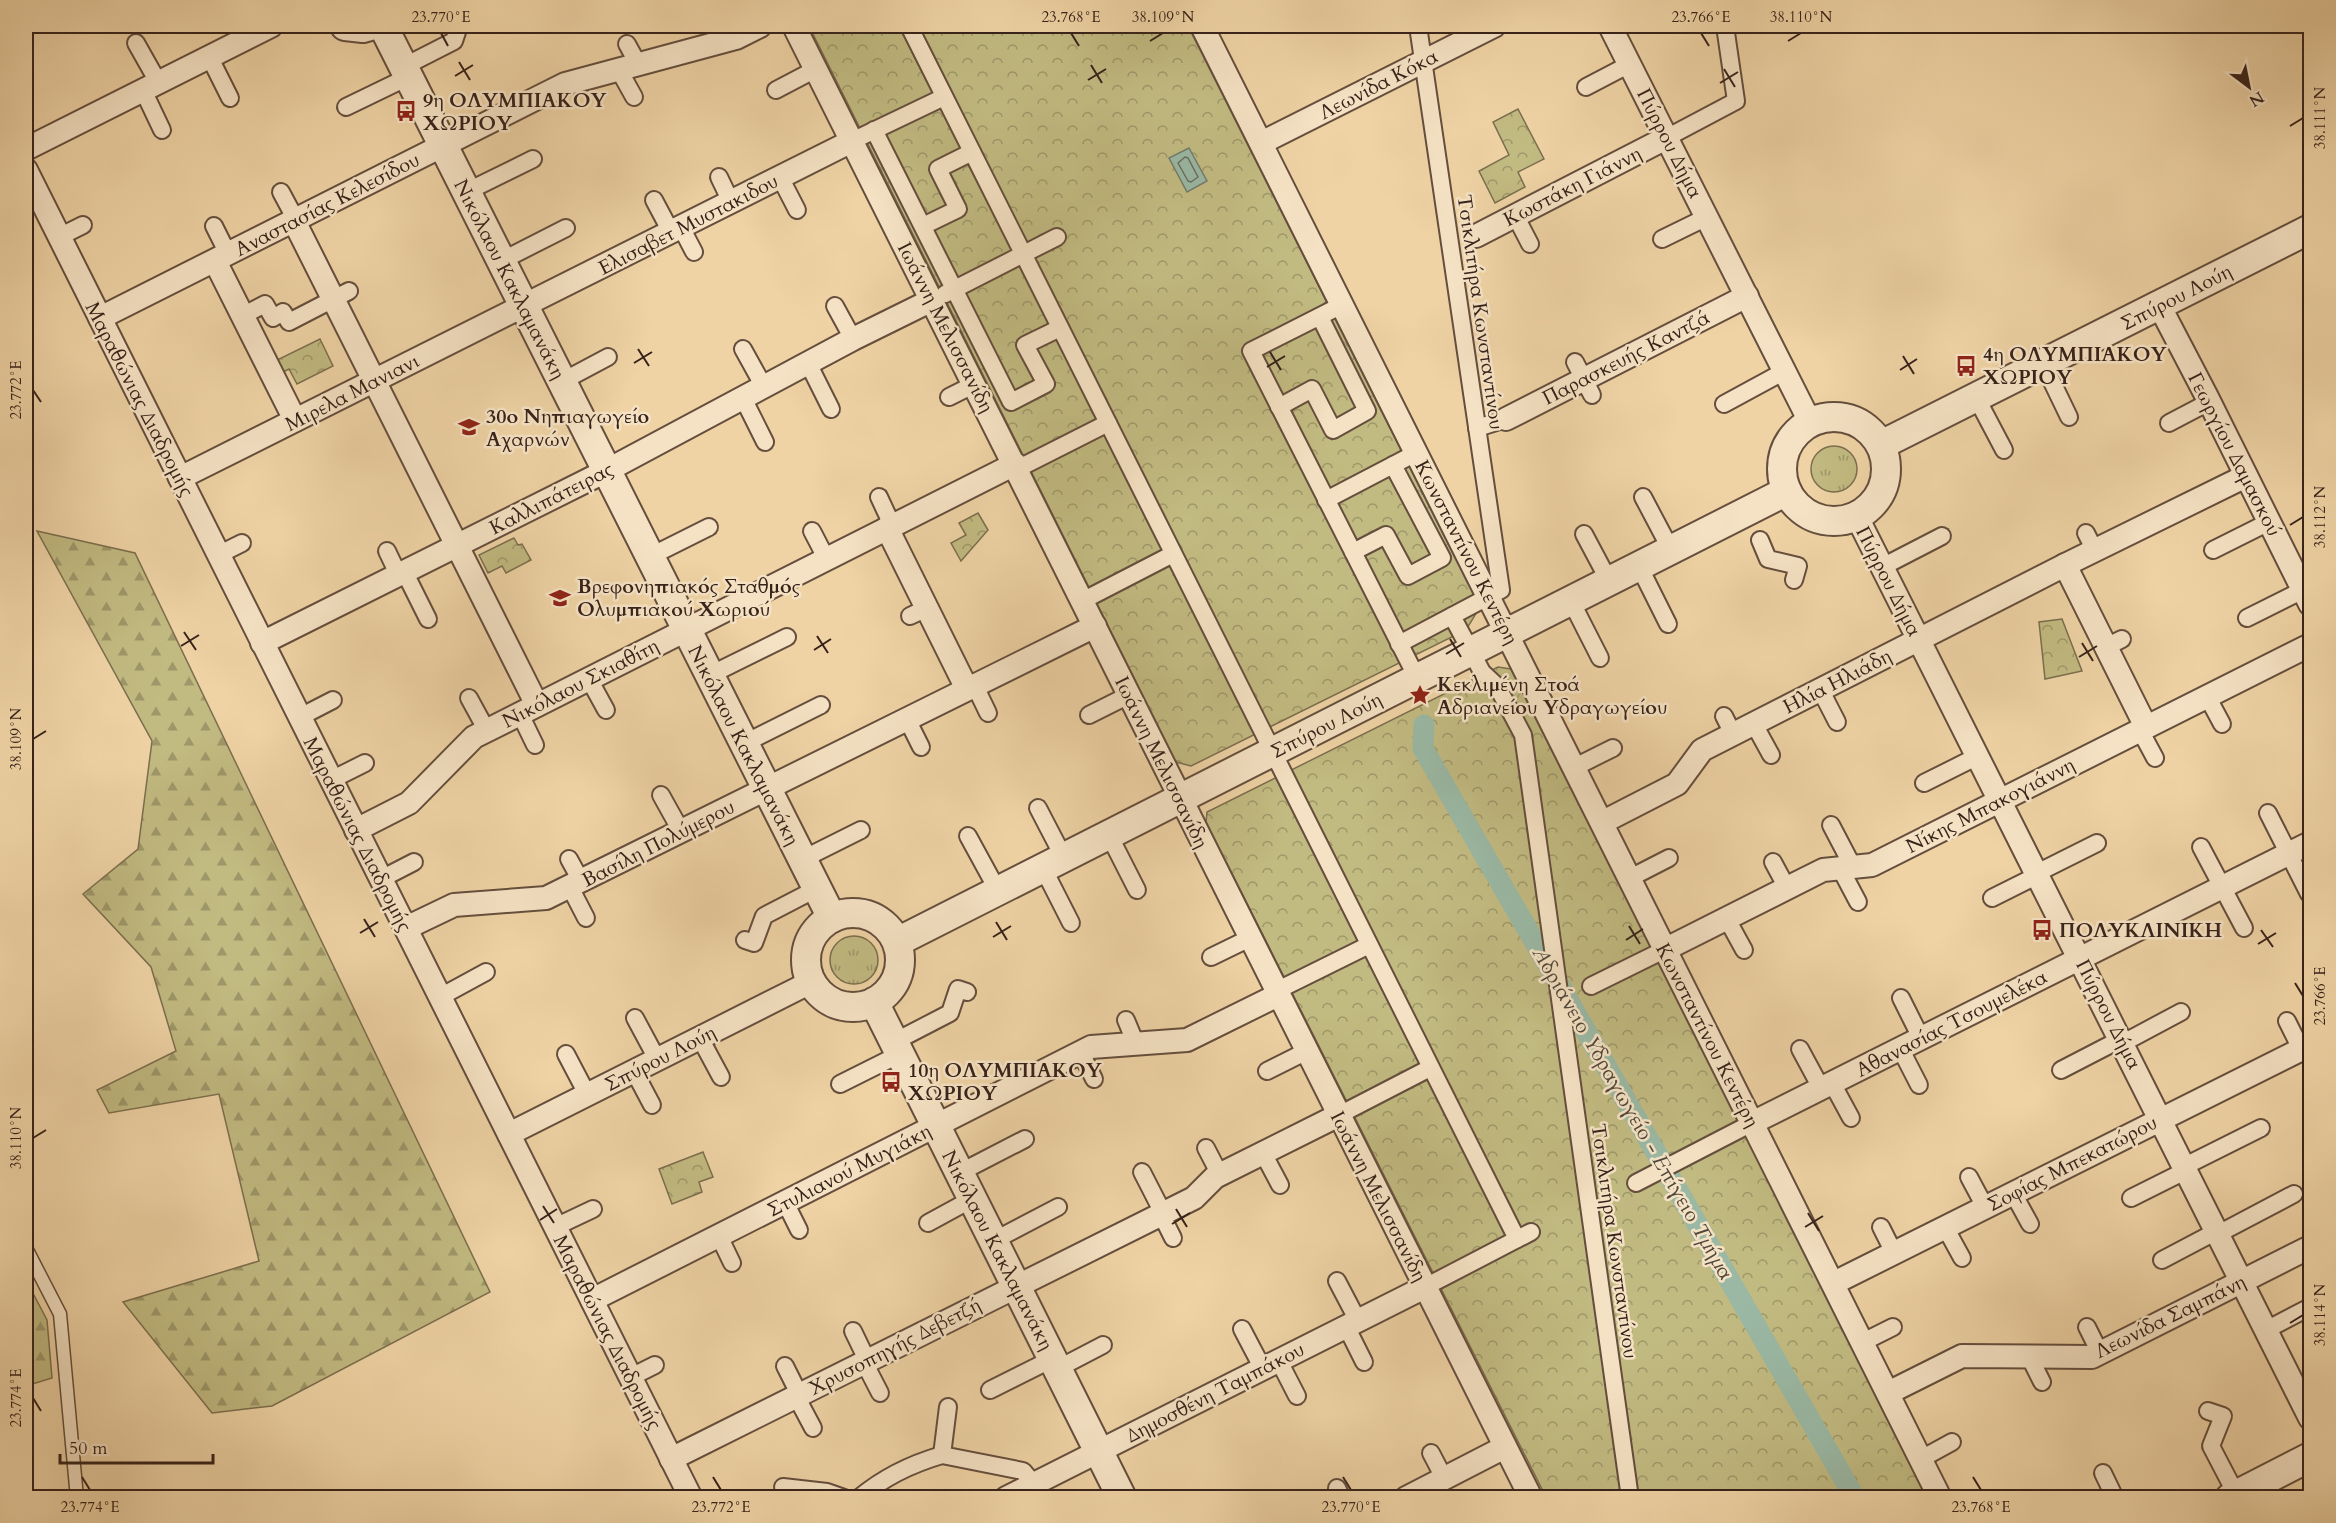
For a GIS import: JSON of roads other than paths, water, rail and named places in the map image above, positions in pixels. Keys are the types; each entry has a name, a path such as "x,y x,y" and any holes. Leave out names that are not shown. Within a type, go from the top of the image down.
{"street":[{"path":"26,149 271,26"},
{"path":"345,26 363,28 370,26"},
{"name":"Νικόλαου Κακλαμανάκη","path":"382,26 832,918"},
{"path":"346,107 454,41 459,26"},
{"name":"Αναστασίας Κελεσίδου","path":"100,318 565,84 736,38 760,26"},
{"name":"Ιωάννη Μελισσανίδη","path":"794,26 1531,1497"},
{"path":"909,26 1430,1068 1524,1236 1425,1287"},
{"name":"Κωνσταντίνου Κεντέρη","path":"1202,26 1940,1497"},
{"name":"Τσικλιτήρα Κωνσταντίνου","path":"1418,26 1501,590 1489,597"},
{"name":"Λεωνίδα Κόκα","path":"1262,143 1494,26"},
{"name":"Πύρρου Δήμα","path":"1610,26 1810,422"},
{"path":"1668,137 1736,101 1725,26"},
{"path":"136,43 162,130"},
{"path":"627,44 634,97"},
{"path":"209,56 230,98"},
{"path":"1587,87 1630,64"},
{"path":"776,90 816,69"},
{"path":"852,141 944,97"},
{"path":"874,130 1011,402 1046,384 1025,345 1060,328"},
{"name":"Κωστάκη Γιάννη","path":"1476,236 1668,137"},
{"name":"Ελισαβετ Μυστακιδου","path":"523,306 852,141"},
{"path":"923,226 958,209 938,169 972,152"},
{"path":"466,192 533,159"},
{"name":"Μαραθώνιας Διαδρομής","path":"26,170 691,1497"},
{"path":"719,177 732,202"},
{"path":"780,177 797,210"},
{"path":"281,192 295,220 341,295 374,381 457,545 528,710 535,745"},
{"path":"654,200 694,252"},
{"path":"1515,216 1530,244"},
{"path":"1662,239 1707,217"},
{"path":"59,237 84,225"},
{"path":"214,226 221,257 242,316 311,419"},
{"path":"501,261 566,228"},
{"name":"Σπύρου Λούη","path":"1881,445 2310,229"},
{"path":"1449,244 1476,236"},
{"path":"932,300 1057,237"},
{"path":"242,316 265,304 273,318 283,312 289,322 341,295"},
{"name":"Παρασκευής Καντζά","path":"1506,419 1747,296"},
{"name":"Καλλιπάτειρας","path":"262,643 606,471 853,339 932,300"},
{"path":"1342,305 1251,351 1417,678"},
{"name":"Γεωργίου Δαμασκού","path":"2158,305 2210,402 2307,597"},
{"name":"Μιρελα Μανιανι","path":"180,478 311,419 374,381 523,306"},
{"path":"834,306 853,339"},
{"path":"1279,406 1312,389 1333,430 1367,411 1320,317"},
{"path":"743,349 764,387"},
{"path":"561,382 608,357"},
{"path":"808,363 831,409"},
{"path":"2043,363 2069,417"},
{"path":"1724,405 1785,371"},
{"path":"949,397 975,384"},
{"path":"1976,397 2004,450"},
{"path":"743,398 765,442"},
{"path":"2169,423 2210,402"},
{"path":"1836,417 1850,419 1868,429 1881,445 1886,472 1883,485 1877,498 1868,508 1856,515 1841,520 1824,520 1809,514 1796,504 1787,491 1782,476 1783,460 1788,446 1797,433 1810,422 1836,417"},
{"path":"1477,428 1506,419"},
{"path":"1016,466 1108,423"},
{"path":"1326,500 1416,453"},
{"path":"1353,552 1386,535 1408,576 1442,558 1393,465"},
{"name":"Νικόλαου Σκιαθίτη","path":"356,830 409,803 474,737 826,558 1016,466"},
{"name":"Ηλία Ηλιάδη","path":"1603,822 1677,784 1702,750 1729,725 1754,723 2065,565 2091,542 2246,476"},
{"name":"Σπύρου Λούη","path":"897,942 1787,491"},
{"path":"879,497 919,612 988,713"},
{"path":"1643,497 1671,550"},
{"name":"Πύρρου Δήμα","path":"1856,515 2310,1418"},
{"path":"2213,550 2269,522"},
{"path":"649,557 710,527"},
{"path":"812,531 826,558"},
{"path":"1584,534 1609,581"},
{"path":"1882,567 1942,536"},
{"path":"1760,540 1768,559 1798,566 1794,580"},
{"path":"218,555 242,543"},
{"path":"387,551 428,619"},
{"path":"1082,601 1173,554"},
{"path":"2065,565 2114,643 2154,758"},
{"path":"1639,566 1668,624"},
{"path":"1399,644 1489,597"},
{"path":"2247,618 2307,597"},
{"path":"1570,601 1600,658"},
{"name":"Τσικλιτήρα Κωνσταντίνου","path":"1452,616 1482,672 1497,686 1523,735 1630,1497"},
{"name":"Βασίλη Πολύμερου","path":"406,928 454,905 546,898 1095,626"},
{"path":"708,676 787,637"},
{"name":"Νίκης Μπακογιάννη","path":"1665,949 1823,870 1872,865 2310,645"},
{"path":"589,679 606,710"},
{"path":"1820,689 1837,722"},
{"path":"1089,715 1129,695"},
{"path":"2207,696 2222,724"},
{"path":"469,698 487,731"},
{"path":"300,717 333,700"},
{"path":"743,744 821,705"},
{"path":"907,719 921,747"},
{"path":"1754,723 1771,755"},
{"path":"1575,767 1613,748"},
{"path":"1924,783 1978,756"},
{"path":"331,780 365,763"},
{"path":"662,795 681,831"},
{"path":"1038,808 1071,923"},
{"path":"2268,813 2309,894"},
{"path":"1831,825 1858,902"},
{"path":"801,860 861,830"},
{"path":"1109,835 1137,890"},
{"path":"968,836 998,891"},
{"path":"1992,898 2097,843"},
{"name":"Αθανασίας Τσουμελέκα","path":"1752,1123 2310,843"},
{"path":"2201,847 2244,928"},
{"path":"1630,878 1669,858"},
{"path":"569,859 586,918"},
{"path":"381,879 414,862"},
{"path":"1773,862 1787,888"},
{"path":"745,940 754,943 764,916 816,889"},
{"path":"852,912 872,916 888,927 897,942 901,960 898,976 890,991 863,1007 833,1004 821,995 811,982 806,969 806,953 811,938 820,926 832,918 852,912"},
{"path":"1727,919 1744,950"},
{"path":"1211,957 1250,938"},
{"path":"1277,993 1369,945"},
{"path":"1591,986 1665,949"},
{"path":"440,997 486,972"},
{"name":"Σπύρου Λούη","path":"508,1134 811,982"},
{"path":"840,1084 950,1013 958,989 967,992"},
{"name":"Στυλιανού Μυγιάκη","path":"592,1300 1091,1047 1187,1040 1277,993"},
{"path":"1901,998 1921,1038"},
{"name":"Νικόλαου Κακλαμανάκη","path":"874,1002 1122,1497"},
{"path":"2061,1070 2181,1012"},
{"path":"635,1018 657,1059"},
{"path":"1126,1020 1136,1044"},
{"path":"2287,1021 2306,1047"},
{"path":"700,1038 721,1077"},
{"name":"Σοφίας Μπεκατώρου","path":"1834,1283 2306,1047"},
{"path":"1900,1048 1919,1085"},
{"path":"1800,1049 1851,1118"},
{"path":"1267,1071 1307,1051"},
{"path":"1081,1053 1094,1079"},
{"path":"566,1054 587,1094"},
{"path":"1339,1115 1430,1068"},
{"path":"634,1071 652,1105"},
{"name":"Χρυσοπηγής Δεβετζή","path":"671,1459 1194,1198 1220,1175 1339,1115"},
{"path":"1636,1183 1752,1123"},
{"path":"2131,1198 2261,1128"},
{"path":"959,1173 1025,1138"},
{"path":"1206,1148 1220,1175"},
{"path":"1263,1153 1280,1185"},
{"path":"1142,1172 1173,1238"},
{"path":"1970,1177 1985,1207"},
{"path":"2013,1193 2030,1224"},
{"path":"2162,1260 2294,1194"},
{"path":"928,1223 972,1199"},
{"path":"785,1202 799,1230"},
{"path":"993,1241 1059,1207"},
{"path":"555,1227 593,1209"},
{"path":"1881,1227 1894,1252"},
{"path":"1945,1227 1962,1258"},
{"path":"718,1236 732,1263"},
{"name":"Λεωνίδα Σαμπάνη","path":"1888,1393 1962,1356 2092,1357 2310,1247"},
{"path":"1337,1281 1364,1362"},
{"name":"Δημοσθένη Ταμπάκου","path":"1006,1497 1425,1287"},
{"path":"2266,1330 2310,1307"},
{"path":"1863,1342 1893,1327"},
{"path":"2087,1327 2100,1353"},
{"path":"1242,1329 1297,1395"},
{"path":"853,1331 880,1393"},
{"path":"990,1390 1103,1345"},
{"path":"2029,1356 2042,1382"},
{"path":"631,1377 655,1365"},
{"path":"785,1366 813,1428"},
{"path":"942,1455 948,1407"},
{"path":"2208,1411 2223,1416 2211,1446 2233,1496 2310,1457"},
{"path":"1921,1459 1952,1442"},
{"path":"1406,1497 1505,1447"},
{"path":"1431,1453 1443,1478"},
{"path":"859,1497 876,1484 912,1464 942,1455 1023,1471 1034,1484"},
{"path":"2103,1473 2115,1497"},
{"path":"783,1487 827,1492 844,1497"}],"lane":[{"path":"26,1248 60,1314 77,1497"}],"water":[{"path":"1189,148 1207,181 1187,192 1169,158"}],"waterway":[{"name":"Αδριάνειο Υδραγωγείο - Επίγειο Τμήμα","path":"1424,725 1423,748 1428,757 1855,1498"}],"place":[{"name":"9η ΟΛΥΜΠΙΑΚΟΥ ΧΩΡΙΟΥ","path":"406,111"},
{"name":"4η ΟΛΥΜΠΙΑΚΟΥ ΧΩΡΙΟΥ","path":"1966,366"},
{"name":"30ο Νηπιαγωγείο Αχαρνών","path":"469,427"},
{"name":"Βρεφονηπιακός Σταθμός Ολυμπιακού Χωριού","path":"560,598"},
{"name":"Κεκλιμένη Στοά Αδριανείου Υδραγωγείου","path":"1420,695"},
{"name":"ΠΟΛΥΚΛΙΝΙΚΗ","path":"2042,930"},
{"name":"10η ΟΛΥΜΠΙΑΚΟΥ ΧΩΡΙΟΥ","path":"891,1082"}]}
